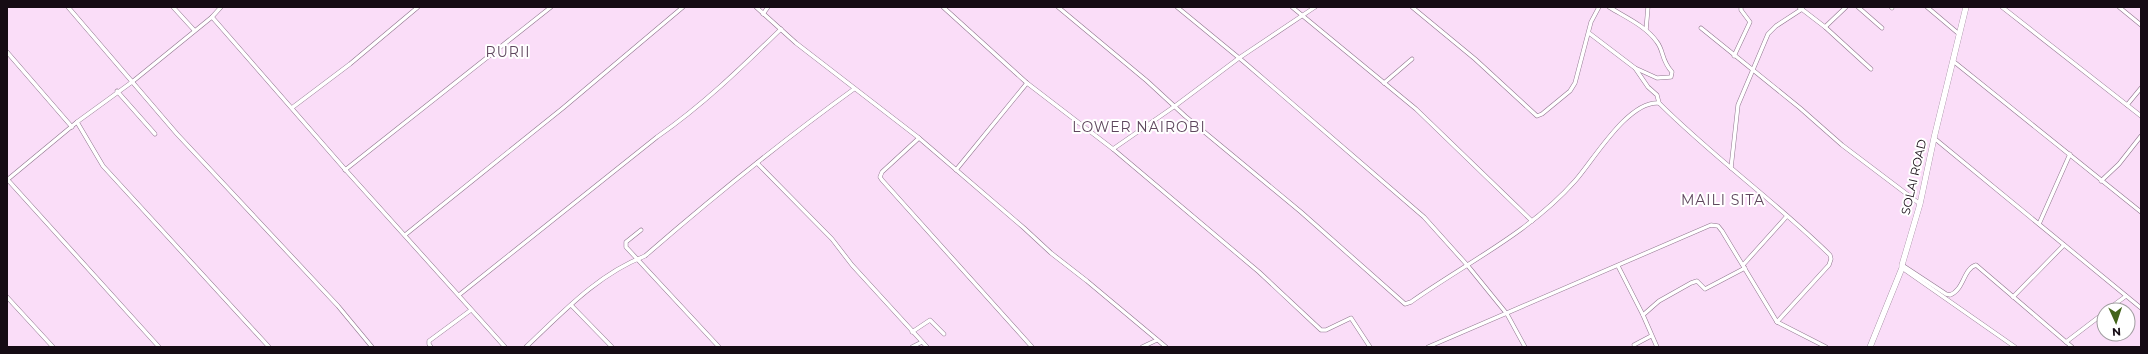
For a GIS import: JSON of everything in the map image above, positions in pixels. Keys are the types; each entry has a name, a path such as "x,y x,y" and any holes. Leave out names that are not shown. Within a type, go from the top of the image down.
{"highway":[{"name":"SOLAI ROAD","path":"1870,347 1902,267 1920,204 1934,138 1966,7"}],"street":[{"path":"68,7 193,151 338,306 372,347"},
{"path":"173,7 194,30"},
{"path":"159,347 7,180 77,122 117,91 132,82 194,30 212,17 220,7"},
{"path":"293,107 350,64 418,7"},
{"path":"345,170 551,7"},
{"path":"405,235 563,108 683,7"},
{"path":"756,7 854,89 919,138 1051,253 1166,347"},
{"path":"763,14 768,7"},
{"path":"943,7 1027,82 1113,149 1280,290 1321,330 1326,330 1350,318 1370,347"},
{"path":"1058,7 1301,212 1402,303 1411,302 1448,276 1468,266 1532,221 1554,203 1575,181 1613,130 1637,111 1653,102 1659,103 1830,255 1831,259 1829,265 1777,322"},
{"path":"1177,7 1239,58 1327,135 1390,186 1424,218 1468,266 1508,314 1525,347"},
{"path":"1292,7 1416,110 1532,221"},
{"path":"1113,149 1175,106 1239,58 1303,17 1315,7"},
{"path":"1412,7 1475,59 1538,116 1572,88 1591,22 1599,7"},
{"path":"1589,33 1635,68 1657,78 1666,79 1671,77 1672,72 1665,64 1659,43 1646,30 1609,7"},
{"path":"1646,30 1648,7"},
{"path":"1734,56 1750,22 1740,10 1741,7"},
{"path":"1825,27 1846,7"},
{"path":"1858,7 1882,28"},
{"path":"1927,7 1959,34"},
{"path":"2002,7 2141,116"},
{"path":"2120,7 2141,24"},
{"path":"1731,168 1737,111 1752,71 1768,34 1800,8 1825,27 1871,69"},
{"path":"212,17 293,107 345,170 505,347"},
{"path":"1701,28 1752,71 1800,108 1842,146 1920,204"},
{"path":"459,295 657,137 688,116 718,90 781,29"},
{"path":"7,52 72,127"},
{"path":"1384,83 1412,59"},
{"path":"1953,61 2141,212"},
{"path":"1635,68 1641,78 1658,95 1659,103"},
{"path":"1641,78 1646,73"},
{"path":"956,170 1027,82"},
{"path":"2127,105 2141,88"},
{"path":"526,347 595,284 625,264 645,256 696,211 854,89"},
{"path":"117,91 155,134"},
{"path":"77,122 110,174 175,247 269,347"},
{"path":"2101,181 2119,164 2141,136"},
{"path":"919,138 882,172 880,177 1032,347"},
{"path":"1934,138 2141,308"},
{"path":"2040,224 2070,154"},
{"path":"757,163 826,233 912,332 927,347"},
{"path":"1643,315 1659,302 1691,283 1699,282 1705,289 1744,266 1787,216"},
{"path":"1428,347 1508,314 1711,225 1718,226 1744,266 1777,322 1826,347"},
{"path":"641,230 625,244 669,295 719,347"},
{"path":"2013,297 2064,245"},
{"path":"1902,267 1946,294 1950,294 1957,290 1972,267 1976,265 2072,347"},
{"path":"1618,266 1643,315 1657,347"},
{"path":"1902,267 2014,347"},
{"path":"2118,302 2126,296"},
{"path":"7,297 53,347"},
{"path":"571,305 612,347"},
{"path":"431,347 428,344 429,341 471,310"},
{"path":"2066,342 2096,319"},
{"path":"912,332 930,320 944,334"},
{"path":"1634,345 1651,336"},
{"path":"1142,347 1158,340"},
{"path":"912,347 922,342"}],"district":[{"name":"RURII","path":"508,52"},
{"name":"LOWER NAIROBI","path":"1139,127"},
{"name":"MAILI SITA","path":"1723,200"}]}
